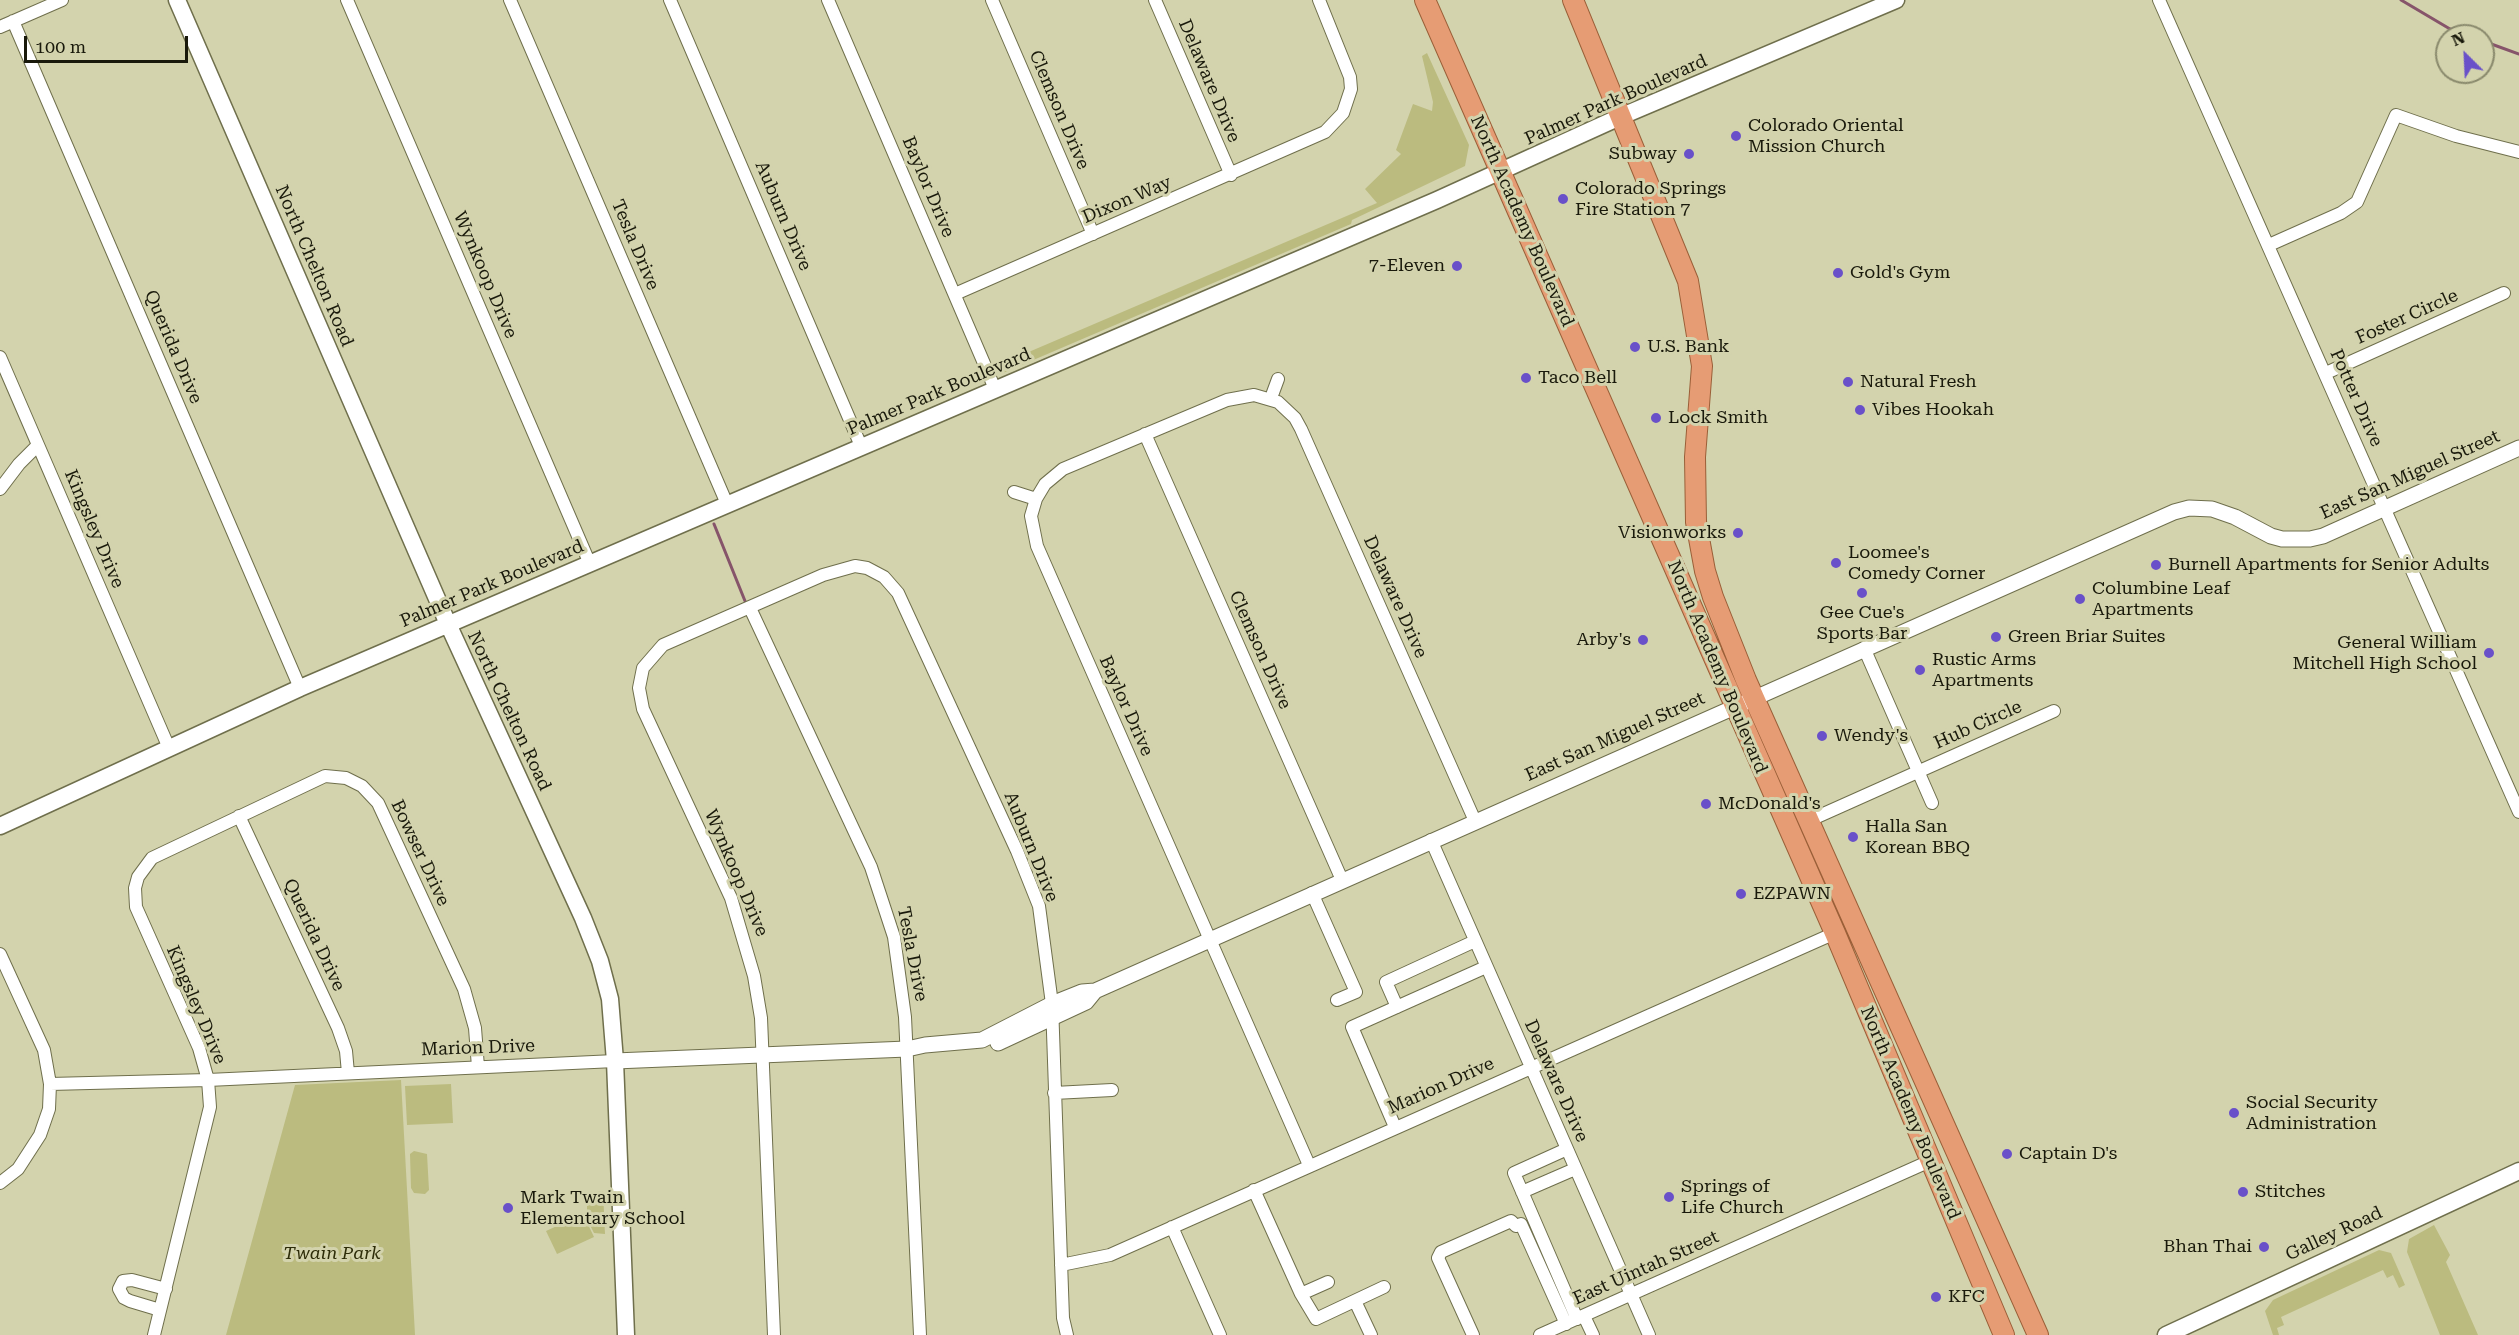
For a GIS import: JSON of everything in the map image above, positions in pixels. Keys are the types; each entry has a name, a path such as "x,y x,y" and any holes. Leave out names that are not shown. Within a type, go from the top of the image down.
{"highway":[{"name":"North Academy Boulevard","path":"1425,0 1835,933 2004,1335"},
{"name":"North Academy Boulevard","path":"1573,0 1688,281 1702,366 1694,492 1699,547 1713,597 2038,1335"},
{"path":"2027,1312 2048,1335"}],"main road":[{"name":"North Chelton Road","path":"177,0 448,624 594,942 609,999 615,1061 626,1335"},
{"name":"Palmer Park Boulevard","path":"0,826 300,688 1500,172 1622,116 1896,0"},
{"name":"Galley Road","path":"2166,1335 2519,1171"}],"street":[{"path":"0,27 62,0"},
{"name":"Wynkoop Drive","path":"347,0 590,564"},
{"name":"Tesla Drive","path":"510,0 727,504"},
{"name":"Auburn Drive","path":"670,0 861,446"},
{"name":"Baylor Drive","path":"828,0 995,389"},
{"name":"Clemson Drive","path":"992,0 1093,234"},
{"name":"Delaware Drive","path":"1155,0 1231,175"},
{"name":"Dixon Way","path":"955,294 1313,139 1335,124 1348,102 1351,89 1345,61 1319,0"},
{"name":"Potter Drive","path":"2159,0 2519,812"},
{"name":"Querida Drive","path":"13,21 300,688"},
{"path":"2269,245 2341,213 2357,202 2396,115 2456,136 2519,152"},
{"name":"Foster Circle","path":"2326,373 2504,293"},
{"name":"Kingsley Drive","path":"0,357 169,748"},
{"path":"1014,492 1036,500 1045,484 1063,469 1227,400 1254,395 1271,398 1278,379"},
{"name":"Delaware Drive","path":"1271,398 1286,408 1301,429 1474,821"},
{"name":"Clemson Drive","path":"1145,434 1342,880"},
{"path":"0,489 19,464 38,445"},
{"name":"East San Miguel Street","path":"1052,1011 1086,1002 1095,991 1312,893 2174,512 2189,508 2212,509 2235,517 2271,536 2295,540 2323,536 2519,448"},
{"name":"Baylor Drive","path":"1036,500 1031,525 1037,546 1309,1166"},
{"name":"Auburn Drive","path":"750,608 844,567 867,568 891,583 1017,851 1039,906 1052,1011 1063,1318 1067,1335"},
{"name":"Wynkoop Drive","path":"750,608 656,650 643,668 639,688 643,709 731,898 742,928 758,997 763,1057 774,1335"},
{"name":"Tesla Drive","path":"750,608 861,844 881,893 898,957 907,1049 920,1335"},
{"path":"1864,648 1932,803"},
{"name":"Hub Circle","path":"1810,820 2054,711"},
{"name":"Bowser Drive","path":"238,816 325,776 346,778 370,794 378,803 464,989 475,1028 478,1067"},
{"name":"Querida Drive","path":"238,816 338,1028 346,1051 348,1073"},
{"name":"Kingsley Drive","path":"154,1335 210,1107 208,1080 199,1048 139,917 135,888 143,866 152,858 238,816"},
{"name":"Delaware Drive","path":"1431,840 1649,1335"},
{"path":"1312,893 1356,992 1337,1000"},
{"name":"Marion Drive","path":"1061,1265 1110,1255 1835,933"},
{"path":"1397,1007 1386,982 1475,941"},
{"path":"0,954 44,1050 50,1083 49,1109 40,1135 18,1168 0,1183"},
{"path":"1395,1127 1352,1027 1486,967"},
{"name":"Marion Drive","path":"50,1083 208,1080 907,1049 924,1055 972,1052 990,1047 1052,1011"},
{"path":"1054,1093 1112,1090"},
{"path":"1567,1149 1514,1173 1576,1319"},
{"name":"East Uintah Street","path":"1540,1335 1930,1161"},
{"path":"1522,1191 1575,1169"},
{"path":"1254,1190 1301,1294 1316,1319 1384,1287"},
{"path":"1473,1335 1438,1258 1441,1252 1511,1221 1516,1226 1521,1224 1576,1319 1593,1335"},
{"path":"1172,1227 1220,1335"},
{"path":"160,1310 124,1298 119,1289 123,1281 132,1280 166,1289"},
{"path":"1301,1294 1328,1282"},
{"path":"1355,1301 1371,1335"}],"green space":[{"path":"1427,53 1469,145 1465,166 1352,220 1351,224 1003,373 997,371 996,366 1377,203 1365,189 1401,154 1396,150 1413,104 1432,111 1433,102 1422,56"},
{"name":"Twain Park","path":"401,1080 415,1335 226,1335 295,1085"},
{"path":"451,1084 453,1123 407,1125 405,1086"},
{"path":"414,1151 427,1154 429,1190 425,1194 414,1193 411,1188 410,1154"},
{"path":"603,1191 605,1234 594,1233 587,1219 587,1192"},
{"path":"583,1214 594,1237 557,1254 546,1231"},
{"path":"2434,1225 2450,1255 2446,1262 2478,1335 2440,1335 2407,1252 2409,1239"},
{"path":"2379,1250 2391,1253 2405,1285 2399,1288 2393,1275 2387,1278 2383,1270 2281,1317 2284,1325 2277,1328 2279,1335 2273,1335 2265,1311 2273,1300"}],"waterway":[{"path":"2401,0 2442,24"},
{"path":"2495,45 2519,54"},
{"path":"714,524 745,601"}],"place":[{"name":"Colorado Oriental Mission Church","path":"1736,136"},
{"name":"Subway","path":"1689,154"},
{"name":"Colorado Springs Fire Station 7","path":"1563,199"},
{"name":"7-Eleven","path":"1457,266"},
{"name":"Gold's Gym","path":"1838,273"},
{"name":"U.S. Bank","path":"1635,347"},
{"name":"Taco Bell","path":"1526,378"},
{"name":"Natural Fresh","path":"1848,382"},
{"name":"Vibes Hookah","path":"1860,410"},
{"name":"Lock Smith","path":"1656,418"},
{"name":"Visionworks","path":"1738,533"},
{"name":"Loomee's Comedy Corner","path":"1836,563"},
{"name":"Burnell Apartments for Senior Adults","path":"2156,565"},
{"name":"Gee Cue's Sports Bar","path":"1862,593"},
{"name":"Columbine Leaf Apartments","path":"2080,599"},
{"name":"Green Briar Suites","path":"1996,637"},
{"name":"Arby's","path":"1643,640"},
{"name":"General William Mitchell High School","path":"2489,653"},
{"name":"Rustic Arms Apartments","path":"1920,670"},
{"name":"Wendy's","path":"1822,736"},
{"name":"McDonald's","path":"1706,804"},
{"name":"Halla San Korean BBQ","path":"1853,837"},
{"name":"EZPAWN","path":"1741,894"},
{"name":"Social Security Administration","path":"2234,1113"},
{"name":"Captain D's","path":"2007,1154"},
{"name":"Stitches","path":"2243,1192"},
{"name":"Springs of Life Church","path":"1669,1197"},
{"name":"Mark Twain Elementary School","path":"508,1208"},
{"name":"Bhan Thai","path":"2264,1247"},
{"name":"KFC","path":"1936,1297"}]}
